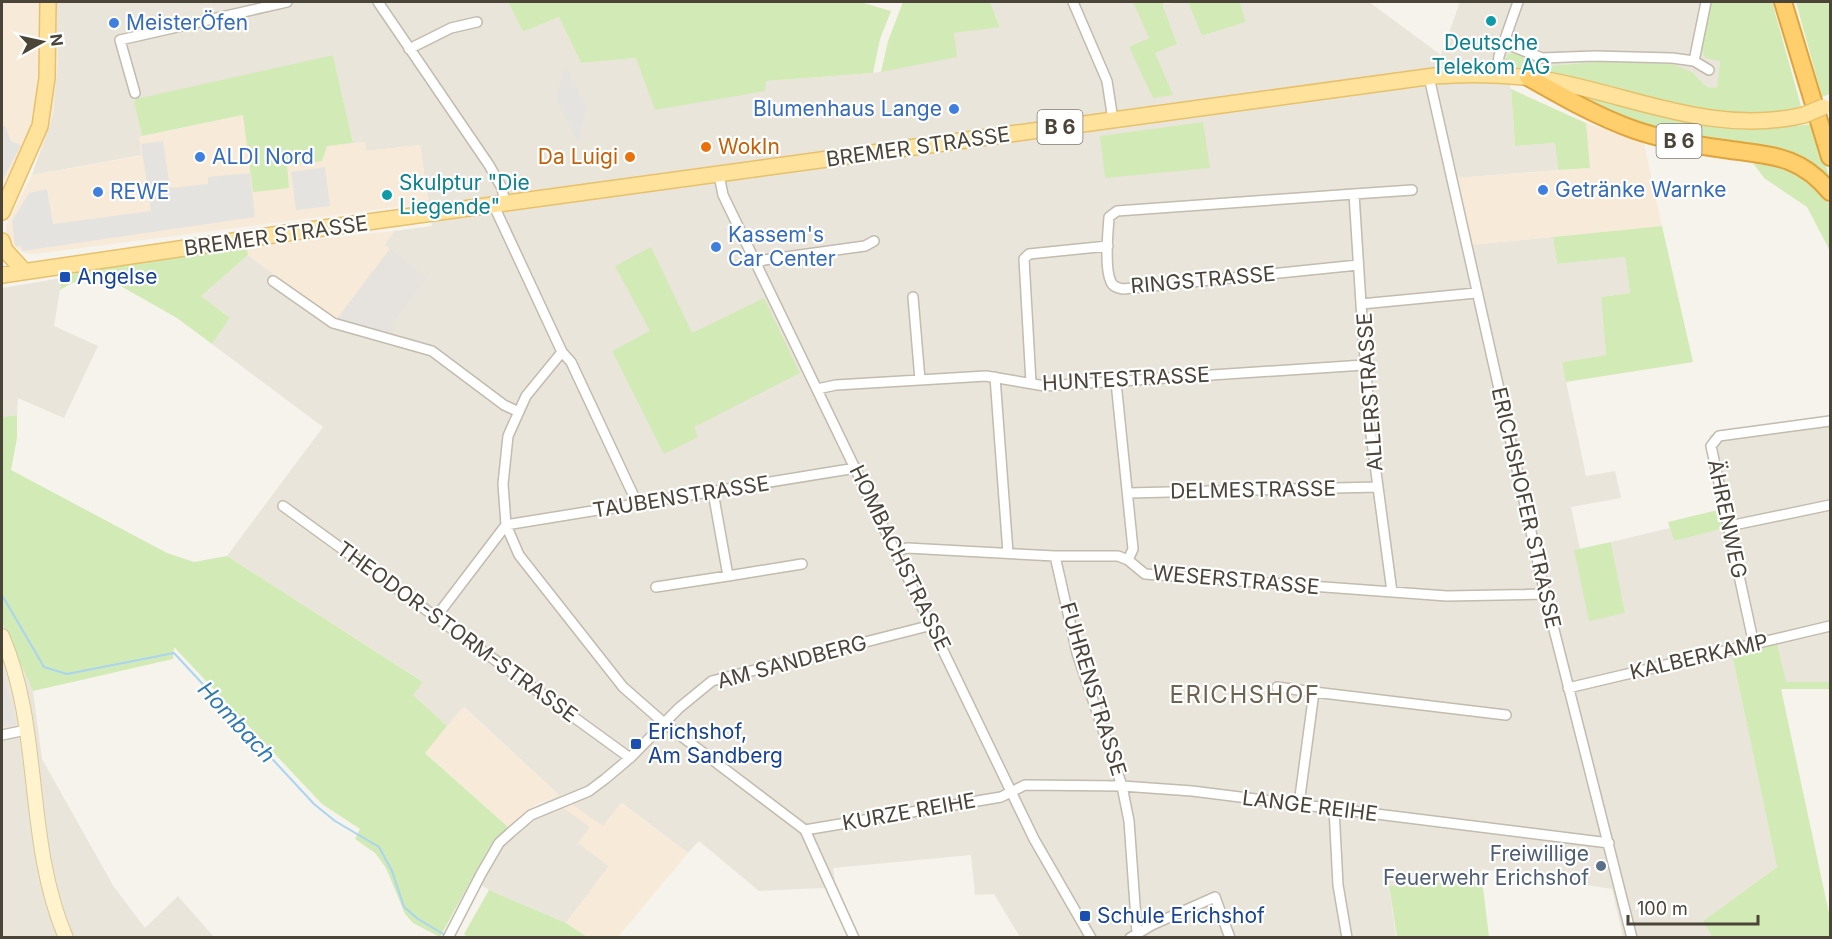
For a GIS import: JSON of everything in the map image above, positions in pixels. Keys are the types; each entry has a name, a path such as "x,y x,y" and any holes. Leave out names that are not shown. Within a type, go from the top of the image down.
{"highway":[{"path":"1783,2 1830,157"},
{"name":"B 6","path":"1528,77 1612,121 1635,130 1663,138 1783,158 1814,174 1830,192"}],"main road":[{"path":"2,212 40,126 47,78 48,2"},
{"name":"BREMER STRASSE","path":"2,275 1429,77 1497,74 1528,77 1695,116 1745,121 1804,115 1829,104"},
{"path":"2,242 5,250 24,271"},
{"path":"2,636 19,686 40,844 50,887 66,938"}],"street":[{"path":"135,93 120,40 287,2"},
{"path":"378,2 489,165 502,188 500,205 562,352 571,362 637,503"},
{"path":"1073,2 1107,81 1113,120"},
{"path":"1497,74 1504,43 1518,2"},
{"path":"1694,61 1706,2"},
{"path":"409,49 451,28 477,22"},
{"path":"1504,43 1542,58 1639,56 1694,61 1709,70"},
{"name":"ERICHSHOFER STRASSE","path":"1429,77 1545,594 1632,938"},
{"name":"HOMBACHSTRASSE","path":"719,175 723,195 1011,791 1057,881 1091,938"},
{"name":"RINGSTRASSE","path":"1358,265 1123,289 1115,287 1110,281 1107,246 1108,217 1117,211 1412,190"},
{"path":"1354,194 1361,304"},
{"path":"757,263 764,260 865,246 874,241"},
{"path":"1031,383 1024,259 1029,254 1107,246"},
{"path":"273,281 333,323 432,351 504,405 517,411"},
{"name":"ALLERSTRASSE","path":"1392,592 1378,487 1361,304 1476,293"},
{"path":"913,297 920,380"},
{"path":"562,352 526,396 517,411 508,436 503,484 506,525 519,555 612,675 664,723 805,830 854,938"},
{"name":"HUNTESTRASSE","path":"817,389 836,385 995,377 1045,386 1365,365"},
{"path":"995,377 1008,554"},
{"path":"1116,382 1133,549 1128,560"},
{"name":"ÄHRENWEG","path":"1754,645 1711,446 1719,436 1830,421"},
{"name":"TAUBENSTRASSE","path":"506,525 856,468"},
{"name":"DELMESTRASSE","path":"1128,494 1378,487"},
{"path":"713,492 728,576"},
{"path":"1729,526 1830,505"},
{"name":"THEODOR-STORM-STRASSE","path":"283,506 630,758"},
{"path":"436,617 506,525"},
{"name":"WESERSTRASSE","path":"897,551 907,548 1055,556 1118,556 1128,560 1145,574 1457,597 1545,594"},
{"name":"FUHRENSTRASSE","path":"1055,556 1080,662 1122,786 1129,821 1134,935"},
{"path":"656,586 802,564"},
{"name":"AM SANDBERG","path":"450,935 499,843 537,812 589,790 630,758 664,723 712,681 932,625"},
{"name":"KALBERKAMP","path":"1568,688 1830,626"},
{"path":"1277,687 1506,715"},
{"path":"1299,804 1314,692"},
{"path":"2,735 26,730"},
{"name":"LANGE REIHE","path":"1011,791 1025,785 1122,786 1299,804 1609,843"},
{"name":"KURZE REIHE","path":"805,830 1001,796 1011,791"},
{"path":"1334,809 1338,885 1347,938"},
{"path":"1134,935 1215,897 1230,938"}],"shaded area":[{"path":"2,2 56,2 58,58 53,115 42,149 26,139 2,187"},
{"path":"56,2 508,2 523,32 559,17 581,63 636,58 766,81 873,73 956,57 953,33 1000,26 990,2 1161,2 1162,4 1188,2 1203,36 1246,22 1240,2 1369,2 1441,55 1460,2 1710,2 1720,60 1717,89 1707,87 1692,72 1596,62 1547,66 1516,53 1508,54 1504,61 1511,89 1515,146 1555,143 1558,170 1456,178 1470,245 1553,237 1557,264 1625,257 1630,293 1601,297 1606,355 1562,362 1586,476 1615,471 1621,498 1571,507 1580,549 1575,550 1625,613 1611,542 1670,528 1674,541 1726,528 1707,447 1710,435 1830,417 1830,682 1786,682 1732,654 1777,867 1703,921 1712,937 1623,937 1612,889 1482,869 1482,880 1389,886 1396,937 1020,937 994,894 975,895 971,855 833,868 835,880 823,888 759,891 699,841 688,853 622,803 603,826 562,807 591,827 578,843 609,866 566,923 489,890 472,879 489,847 524,812 559,795 464,707 447,726 413,695 422,681 227,556 323,427 212,344 230,318 201,296 248,255 335,320 389,249 384,245 394,231 432,226 420,145 366,151 365,142 353,143 333,55 134,102 142,136 139,137 142,155 32,175 53,115 58,58"},
{"path":"566,67 587,109 578,142 556,97"},
{"path":"243,115 287,165 327,146 365,142 367,151 420,145 428,203 35,254 25,253 10,244 6,235 6,225 32,175 141,156 139,137"},
{"path":"1586,123 1644,144 1662,226 1470,245 1456,178 1589,168"},
{"path":"2,125 5,126 11,141 21,145 2,181"},
{"path":"163,141 170,188 208,184 208,177 250,173 255,217 22,251 21,246 15,246 12,221 29,193 47,189 53,224 151,211 141,144"},
{"path":"325,167 330,206 296,210 291,172"},
{"path":"394,231 384,244 390,249 336,320 248,255 247,247"},
{"path":"390,249 427,278 391,325 395,328 390,334 336,320"},
{"path":"62,278 54,326 98,346 64,418 18,398 17,415 2,417 2,288"},
{"path":"2,622 33,691 42,759 114,887 145,928 178,896 213,936 2,937"},
{"path":"2,671 16,724 2,726"},
{"path":"463,707 559,795 537,804 508,827 425,752"},
{"path":"570,803 603,826 621,803 688,853 618,937 587,937 566,923 609,866 578,843 590,827 562,807"}],"green space":[{"path":"508,2 860,2 891,11 880,39 873,73 766,81 765,91 655,110 636,58 581,63 559,17 523,32"},
{"path":"903,2 990,2 1000,27 954,33 957,57 881,72 888,41"},
{"path":"1133,2 1169,2 1162,4 1177,44 1155,53 1173,95 1153,98 1129,47 1149,38"},
{"path":"1188,2 1240,2 1246,22 1202,36"},
{"path":"1710,2 1772,2 1801,106 1774,112 1745,114 1714,111 1526,70 1504,61 1508,54 1516,53 1547,66 1596,62 1672,64 1692,72 1707,87 1717,88 1720,61 1705,58 1701,48"},
{"path":"1796,2 1830,2 1830,94 1822,97"},
{"path":"333,55 353,143 327,146 322,161 287,165 289,188 253,192 243,115 142,136 134,102 136,99"},
{"path":"1511,89 1586,123 1590,168 1558,170 1555,143 1515,146"},
{"path":"1562,90 1623,107 1716,125 1779,127 1811,124 1830,178 1830,188 1822,177 1650,130"},
{"path":"1203,122 1210,168 1105,178 1100,136"},
{"path":"1753,163 1788,170 1810,180 1819,187 1830,208 1830,251 1807,207 1764,178"},
{"path":"1662,226 1693,362 1566,382 1562,362 1606,355 1601,297 1630,293 1625,257 1557,264 1553,237"},
{"path":"247,247 248,255 201,296 230,318 212,344 177,318 103,276 72,283 60,290 62,278 86,270"},
{"path":"651,247 692,333 764,298 800,373 694,427 698,437 664,454 612,351 650,331 615,266"},
{"path":"17,415 17,438 11,470 167,553 194,562 227,556 423,682 413,695 447,726 425,753 508,827 489,847 440,937 413,923 405,914 386,868 375,853 355,839 360,829 322,804 174,647 173,659 33,691 2,622 2,417"},
{"path":"1722,509 1726,528 1674,541 1668,522"},
{"path":"1611,542 1625,613 1589,621 1574,550"},
{"path":"1777,644 1786,682 1830,682 1830,689 1781,689 1830,918 1830,937 1712,937 1703,921 1777,867 1732,654"},
{"path":"1482,880 1489,937 1397,937 1389,886"},
{"path":"489,890 566,923 587,937 467,937 464,934"}],"waterway":[{"name":"Hombach","path":"2,595 44,667 67,674 174,653 314,804 335,821 379,847 392,871 404,907 418,919 445,935"}],"place":[{"name":"Deutsche Telekom AG","path":"1491,21"},
{"name":"MeisterÖfen","path":"114,23"},
{"name":"Blumenhaus Lange","path":"954,109"},
{"name":"WokIn","path":"706,147"},
{"name":"ALDI Nord","path":"200,157"},
{"name":"Da Luigi","path":"630,157"},
{"name":"Getränke Warnke","path":"1543,190"},
{"name":"REWE","path":"98,192"},
{"name":"Skulptur \"Die Liegende\"","path":"387,195"},
{"name":"Kassem's Car Center","path":"716,247"},
{"name":"Angelse","path":"65,277"},
{"name":"Erichshof, Am Sandberg","path":"636,744"},
{"name":"Freiwillige Feuerwehr Erichshof","path":"1601,866"},
{"name":"Schule Erichshof","path":"1085,916"}],"district":[{"name":"ERICHSHOF","path":"1245,695"}]}
